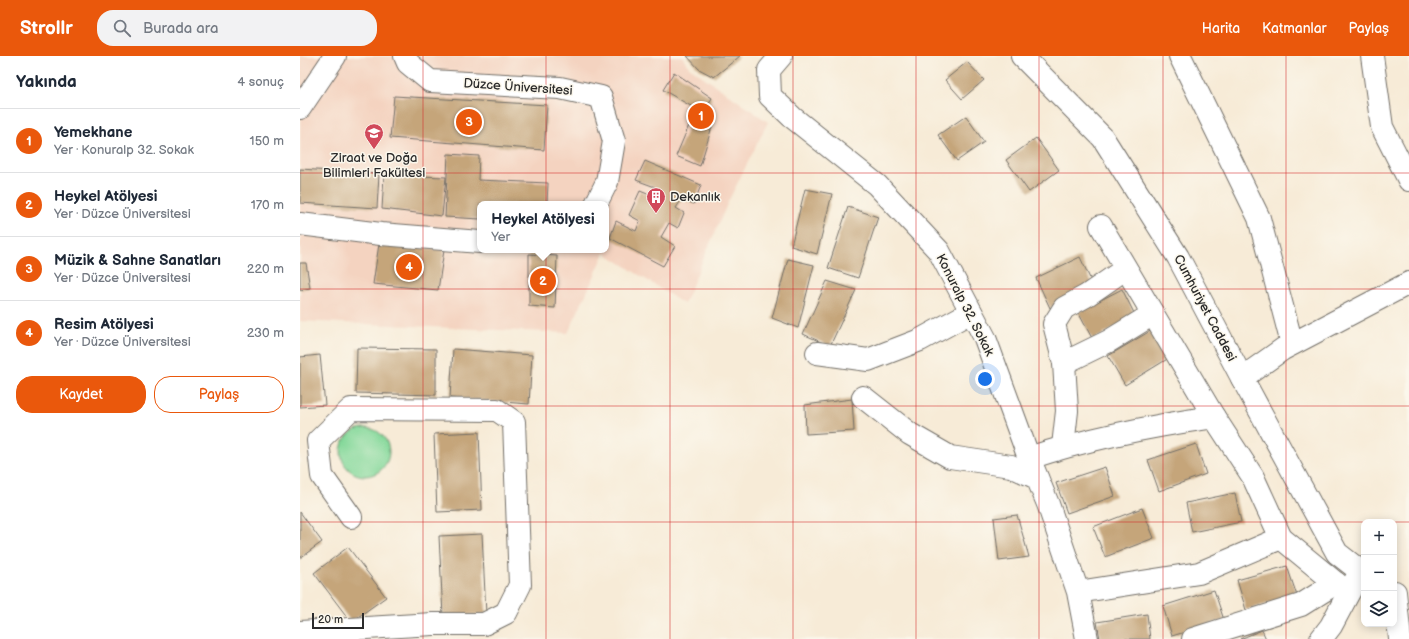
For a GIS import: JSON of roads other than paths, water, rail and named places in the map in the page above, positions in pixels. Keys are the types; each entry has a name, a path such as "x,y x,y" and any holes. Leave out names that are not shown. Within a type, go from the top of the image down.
{"street":[{"path":"300,108 335,56"},
{"name":"Düzce Üniversitesi","path":"404,56 408,63 430,81 560,88 601,97 614,141 607,182 598,201"},
{"name":"Konuralp 32. Sokak","path":"781,56 769,70 770,96 792,117 877,185 939,251 985,338 1078,592 1087,639"},
{"name":"Cumhuriyet Caddesi","path":"1022,56 1103,138 1178,257 1337,553 1361,572"},
{"path":"1180,56 1259,218 1292,344"},
{"path":"1372,56 1382,127 1409,180"},
{"path":"300,224 381,234 477,242"},
{"path":"1101,226 1125,269 1214,417 1253,477 1281,538 1342,588"},
{"path":"1064,446 1067,411 1064,363 1054,324 1064,308 1086,296 1125,269"},
{"path":"1242,378 1292,344 1409,283"},
{"path":"817,353 868,360 920,340 971,312"},
{"path":"1064,363 1109,341 1153,314"},
{"path":"863,397 910,434 950,457 1011,466 1037,478"},
{"path":"300,632 433,624 484,624 506,613 520,585 514,422 497,410 351,409 318,441 322,476 351,517"},
{"path":"1029,458 1064,446 1160,425 1214,417"},
{"path":"1078,592 1199,573 1281,538"},
{"path":"1193,639 1301,605 1342,588 1361,574"},
{"path":"1321,639 1331,626 1342,588"},
{"path":"1400,594 1400,639"}],"place":[{"name":"Yemekhane","path":"701,116"},
{"name":"Müzik & Sahne Sanatları","path":"469,122"},
{"name":"Ziraat ve Doğa Bilimleri Fakültesi","path":"374,150"},
{"name":"Dekanlık","path":"656,214"},
{"name":"Resim Atölyesi","path":"409,267"},
{"name":"Heykel Atölyesi","path":"543,281"}]}
